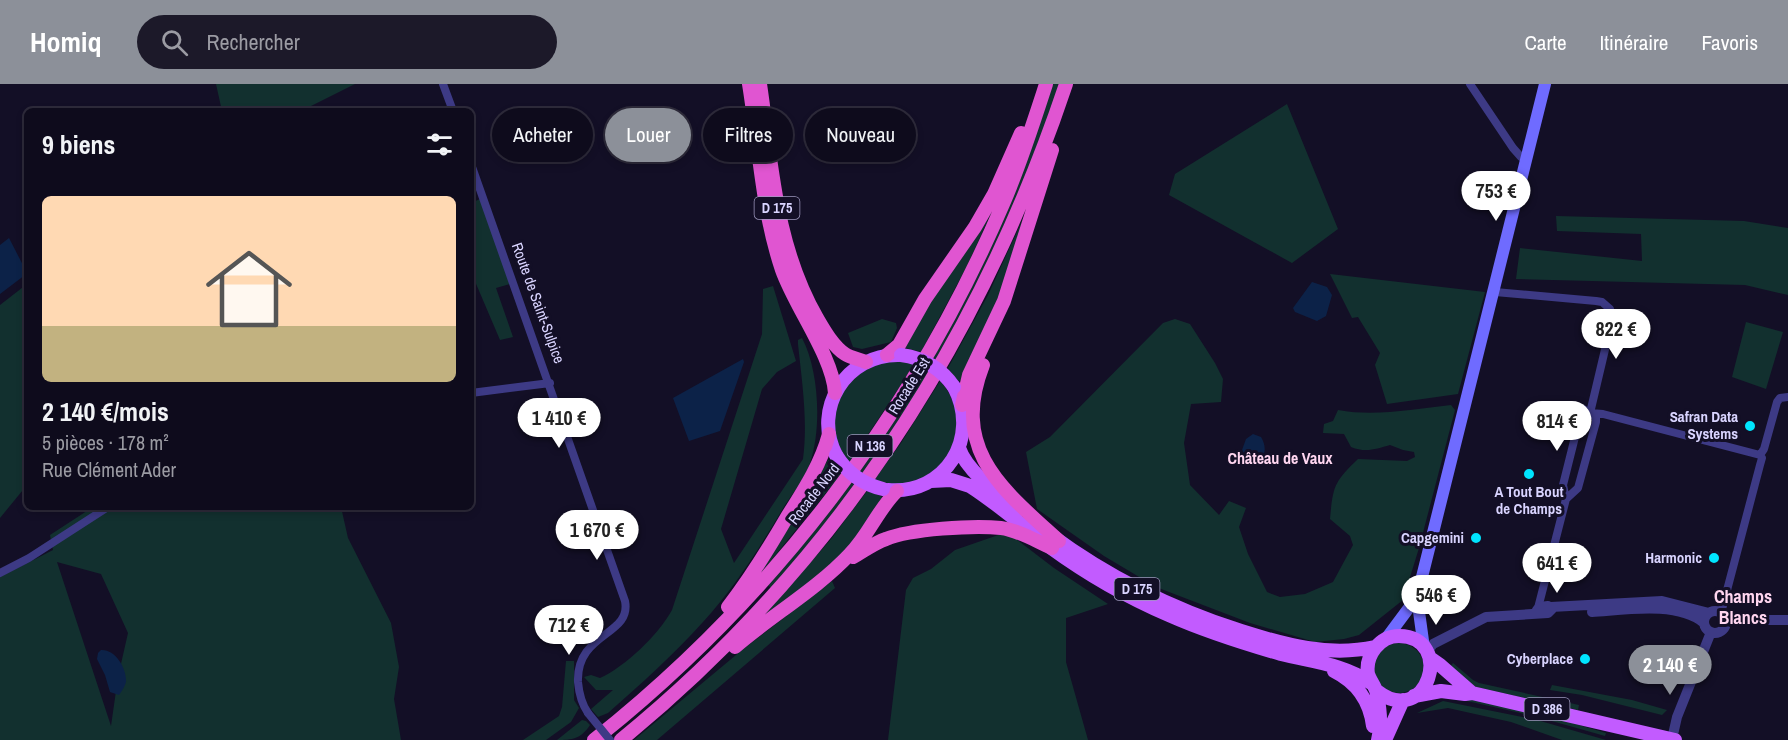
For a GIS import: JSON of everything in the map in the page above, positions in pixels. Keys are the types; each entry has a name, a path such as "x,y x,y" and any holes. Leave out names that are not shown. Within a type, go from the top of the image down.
{"highway":[{"name":"D 175","path":"749,84 771,232 790,292 829,367 835,393"},
{"name":"D 175","path":"760,84 777,208 781,230 793,268 809,305 835,344 845,354 866,362"},
{"path":"894,355 925,299 986,210 1044,84"},
{"name":"Rocade Nord","path":"593,740 679,666 737,609 791,550 841,487 875,438 921,366 981,253 1018,167 1044,84"},
{"name":"Rocade Est","path":"625,737 708,663 777,590 828,531 894,440 953,345 997,261 1033,178 1066,84"},
{"path":"962,405 969,375 1004,301 1072,84"},
{"path":"1004,301 1001,319 977,382 972,410 974,432 982,457 993,476 1056,544"},
{"path":"593,740 690,648 737,596 817,467 829,434"},
{"path":"836,568 865,537 887,501 890,490"},
{"path":"625,737 836,568 884,539 916,531 1002,528 1056,544"}],"main road":[{"path":"1378,740 1380,716 1368,668 1371,654 1417,597 1495,292 1545,84"},
{"path":"894,355 917,358 932,364 954,387 962,405 964,425 959,448 947,467 931,481 916,488 890,490 868,485 845,467 836,455 829,434 829,413 835,393 851,372 866,362 894,355"},
{"name":"D 175","path":"959,448 971,468 1091,576 1168,615 1206,631 1250,645 1329,665 1334,664 1348,669 1374,687"},
{"name":"D 175","path":"931,481 951,480 970,486 1056,544 1138,590 1210,621 1289,645 1326,651 1346,652 1380,644"},
{"path":"1374,687 1389,698 1409,698 1421,692 1429,680 1431,668 1417,597"},
{"path":"1380,644 1392,637 1413,639 1472,693"},
{"path":"1329,665 1333,671 1350,681 1364,698 1373,721 1372,740"},
{"name":"D 386","path":"1409,698 1440,691 1472,693 1621,733 1674,740"},
{"path":"1385,740 1409,698"}],"street":[{"path":"443,84 452,108"},
{"path":"1470,84 1513,148 1521,158 1526,159"},
{"name":"Route de Saint-Sulpice","path":"474,172 550,383 627,608 623,619 593,643 578,669 582,704 610,740"},
{"path":"1495,292 1596,301 1602,302 1610,309 1612,320 1587,411"},
{"path":"474,393 550,383"},
{"path":"1427,653 1433,644 1486,617 1545,609 1662,601 1708,623 1716,633 1722,630 1723,616 1762,458 1760,455 1764,449 1777,402 1780,398 1788,398"},
{"path":"1566,499 1578,488 1596,422 1596,417 1587,411"},
{"path":"1545,609 1545,586 1566,499 1563,485 1581,413 1587,411 1603,414 1760,455"},
{"path":"0,573 29,558 103,510"},
{"path":"1674,740 1677,717 1708,623 1715,611 1723,616 1788,620"}],"green space":[{"path":"216,84 355,84 307,108 221,108"},
{"path":"1052,84 1061,84 1013,212 938,361 932,357"},
{"path":"1287,104 1338,229 1292,263 1169,195 1175,174"},
{"path":"1036,190 1014,265 963,380 958,381 948,368 988,295"},
{"path":"480,199 510,284 496,288 513,337 500,340 474,279 474,202"},
{"path":"997,200 967,266 921,352 906,348 915,325"},
{"path":"1556,216 1744,221 1788,228 1788,295 1745,285 1516,279 1520,248 1642,261 1641,234 1557,231"},
{"path":"1330,274 1485,292 1458,394 1387,404 1375,365 1380,353 1358,317 1352,318"},
{"path":"24,286 24,489 0,518 0,305"},
{"path":"773,286 796,361 777,372 762,389 721,529 734,563 803,459 805,416 798,344 798,340 802,338 812,366 817,399 814,449 808,469 736,582 703,622 645,680 608,713 598,717 591,709 613,690 596,690 584,677 591,675 600,678 620,666 650,639 672,610 762,334 763,289"},
{"path":"882,319 896,323 897,328 891,342 862,349 853,347 848,333"},
{"path":"1175,319 1190,324 1223,379 1221,402 1191,404 1184,443 1190,485 1219,515 1229,501 1246,508 1239,527 1248,554 1267,592 1280,597 1305,594 1333,582 1353,545 1350,536 1330,519 1336,485 1350,467 1358,459 1407,461 1415,457 1414,452 1390,445 1375,449 1356,449 1351,447 1344,434 1323,433 1324,424 1333,421 1338,410 1380,413 1451,405 1455,410 1403,600 1359,635 1315,642 1250,623 1156,587 1104,556 1037,509 1026,452 1050,437 1163,323"},
{"path":"1746,322 1783,332 1766,389 1732,377"},
{"path":"890,360 915,364 849,463 837,441 834,428 837,402 849,380 859,371"},
{"path":"925,369 931,372 864,475 858,471"},
{"path":"940,381 954,405 957,418 957,431 949,455 940,466 914,482 898,484 874,480 901,443"},
{"path":"828,460 831,460 841,474 752,584"},
{"path":"850,482 856,486 772,589 767,584"},
{"path":"867,491 883,499 840,560 768,616 766,613 831,539"},
{"path":"88,510 342,510 348,538 391,623 399,667 394,699 401,740 0,740 0,577 53,550 50,535","holes":["57,562 101,574 128,633 118,677 111,726"]},
{"path":"1007,532 1054,568 1108,604 1066,618 1066,662 1088,740 888,740 906,590 913,578 931,569 955,550"},
{"path":"832,581 835,588 657,740 634,740 742,650"},
{"path":"1399,643 1417,650 1424,668 1417,686 1399,693 1381,686 1374,668 1381,650"},
{"path":"566,661 574,661 574,700 579,708 571,722 546,740 523,740 559,716 562,707"},
{"path":"1453,663 1479,683 1579,705 1578,710 1476,687 1450,667"},
{"path":"1552,685 1632,700 1667,710 1662,715 1582,695 1550,690"},
{"path":"1446,693 1542,714 1606,733 1605,736 1534,716 1449,697"},
{"path":"1443,701 1537,720 1606,740 1562,740 1511,722 1448,708 1417,713"},
{"path":"582,720 590,725 580,736 557,740"}],"water":[{"path":"9,238 24,267 24,276 0,294 0,245"},
{"path":"1312,282 1327,287 1332,295 1326,316 1317,321 1295,312 1293,308"},
{"path":"743,359 744,362 720,431 689,441 673,398"},
{"path":"1253,434 1261,437 1265,448 1264,455 1256,463 1247,460 1242,450 1246,439"},
{"path":"101,650 111,653 122,665 126,682 119,695 110,692 97,659"}],"place":[{"name":"Safran Data Systems","path":"1750,426"},
{"name":"A Tout Bout de Champs","path":"1529,474"},
{"name":"Capgemini","path":"1476,538"},
{"name":"Harmonic","path":"1714,558"},
{"name":"Cyberplace","path":"1585,659"}],"district":[{"name":"Château de Vaux","path":"1280,458"},
{"name":"Champs Blancs","path":"1743,607"}]}
